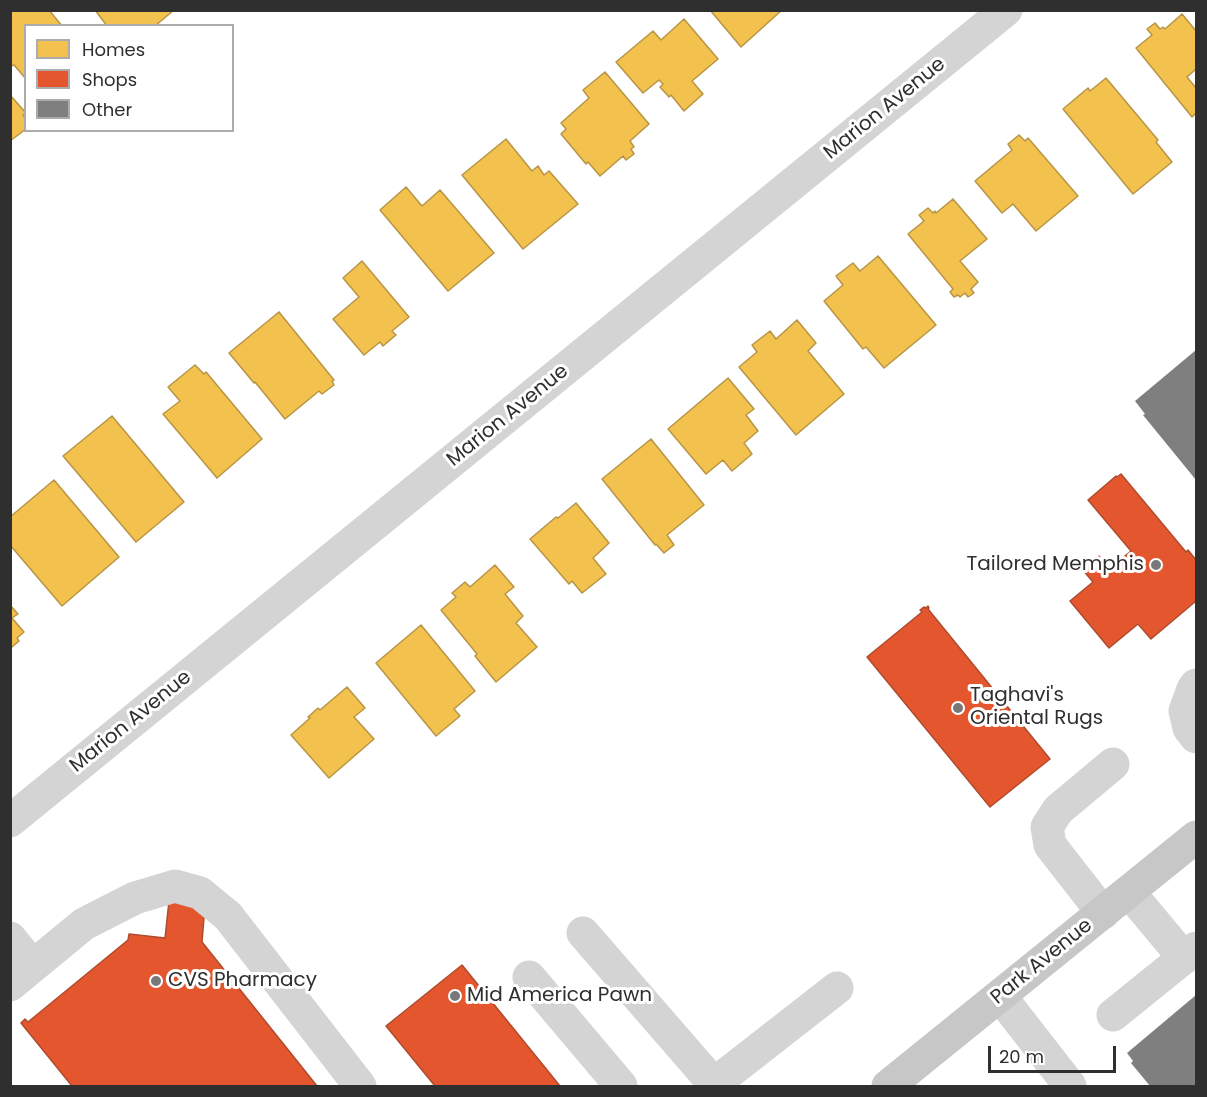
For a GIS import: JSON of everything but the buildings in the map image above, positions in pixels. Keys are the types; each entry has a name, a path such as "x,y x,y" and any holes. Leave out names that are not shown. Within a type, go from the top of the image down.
{"main road":[{"name":"Park Avenue","path":"888,1086 1197,837"}],"street":[{"name":"Marion Avenue","path":"10,821 1006,10"},
{"path":"1197,686 1193,689 1185,711 1189,728 1197,737"},
{"path":"1103,913 1050,845 1047,827 1058,810 1113,764"},
{"path":"10,938 22,975 84,924 135,898 175,886 200,893 228,916 360,1086"},
{"path":"1113,1015 1190,953 1129,892"},
{"path":"583,933 714,1086 837,988"},
{"path":"529,977 621,1086"},
{"path":"1000,996 1070,1086"}],"place":[{"name":"Tailored Memphis","path":"1156,565"},
{"name":"Taghavi's Oriental Rugs","path":"958,708"},
{"name":"CVS Pharmacy","path":"156,981"},
{"name":"Mid America Pawn","path":"455,996"}]}
